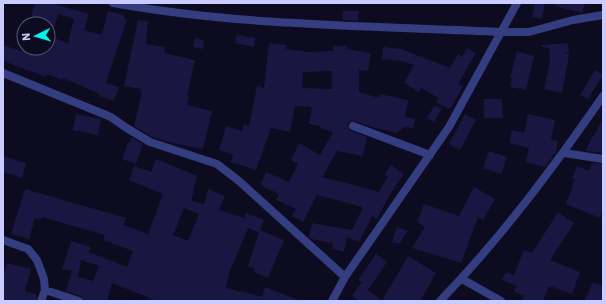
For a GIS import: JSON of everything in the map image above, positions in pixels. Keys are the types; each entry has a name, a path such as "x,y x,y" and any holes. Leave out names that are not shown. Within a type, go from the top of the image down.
{"street":[{"path":"113,3 172,12 255,21 502,32 529,32 573,20 603,15"},
{"path":"172,3 172,12"},
{"path":"332,301 345,277 449,127 517,3"},
{"path":"3,73 111,117 124,127 150,142 217,164 239,181 345,277"},
{"path":"440,301 462,279 494,242 564,153 603,96"},
{"path":"353,126 430,155"},
{"path":"564,153 603,159"},
{"path":"3,240 28,249 37,260 44,279 45,290 41,301"},
{"path":"462,279 500,301"},
{"path":"45,290 79,301"}],"building":[{"path":"35,3 51,3 89,14 84,30 102,35 108,11 124,15 124,19 127,19 106,83 119,87 114,101 99,96 100,94 63,78 63,80 47,74 46,77 3,61 3,45 16,49 16,56 56,56 56,39 68,43 74,19 58,14 56,21 56,16 31,16"},
{"path":"535,3 545,3 542,19 532,17"},
{"path":"555,3 585,3 582,13 555,6"},
{"path":"343,11 359,11 358,21 343,20"},
{"path":"138,20 148,21 146,44 165,47 164,53 195,60 187,96 189,96 187,105 212,111 203,149 152,137 134,126 142,92 140,92 141,89 124,86"},
{"path":"237,35 255,38 254,47 235,43"},
{"path":"195,38 204,40 203,49 193,47"},
{"path":"269,43 287,45 286,49 308,52 333,51 333,46 347,46 347,49 371,53 368,71 359,70 359,92 379,98 380,94 408,100 405,117 415,119 413,128 405,127 396,133 355,121 350,122 348,124 349,130 367,137 363,156 337,151 322,177 373,190 378,193 388,177 385,174 391,165 404,174 389,196 377,219 372,216 359,242 347,237 344,252 332,249 333,243 311,239 309,237 312,223 352,230 363,207 317,195 303,222 292,216 296,209 276,200 279,194 260,185 266,172 289,182 298,164 291,160 299,143 320,155 333,132 320,128 320,126 309,124 312,107 295,106 290,132 271,128 256,170 231,162 233,155 219,150 226,126 242,131 244,124 249,126 257,86 264,88","holes":["332,71 332,89 302,88 303,72"]},
{"path":"568,43 569,53 564,52 569,55 562,93 544,89 550,61 549,48 542,47 542,45"},
{"path":"383,47 401,49 450,68 458,54 462,57 467,48 476,53 458,84 463,86 451,108 447,108 436,102 439,98 421,88 419,92 404,83 414,65 402,61 382,59"},
{"path":"517,51 534,56 526,90 510,87 512,78 510,78"},
{"path":"595,70 603,75 588,99 580,95"},
{"path":"484,99 502,99 503,118 484,118"},
{"path":"434,106 442,108 434,122 427,118"},
{"path":"76,114 101,119 98,135 73,130"},
{"path":"465,114 476,120 460,150 449,144"},
{"path":"528,114 555,120 551,140 558,141 556,153 553,154 552,158 545,167 526,162 529,148 509,143 512,130 524,133"},
{"path":"603,118 603,153 586,151 592,136 594,136"},
{"path":"131,137 143,144 136,164 122,159 128,142 130,143"},
{"path":"489,151 507,157 501,174 483,168"},
{"path":"3,156 26,163 22,178 3,172"},
{"path":"156,159 197,176 191,201 204,204 208,189 225,196 219,210 244,218 246,213 264,220 259,232 248,228 228,276 225,287 262,297 265,287 301,301 157,301 112,283 107,301 88,301 84,300 81,296 66,291 72,271 62,269 71,241 91,247 89,252 127,267 133,251 103,240 105,235 42,217 41,220 35,218 29,239 11,234 25,189 126,218 123,225 148,234 163,194 129,180 134,166 151,172","holes":["184,208 199,214 188,241 173,235","81,260 99,266 93,281 78,277"]},
{"path":"592,163 603,164 603,209 600,218 566,204 575,179 572,178 577,166 589,171"},
{"path":"474,187 495,199 483,220 478,217 461,263 412,248 425,227 417,222 424,204 459,216"},
{"path":"558,212 574,223 550,260 580,272 572,294 550,286 543,301 522,301 524,296 514,292 517,286 502,280 506,272 514,275 524,250 532,253"},
{"path":"397,227 408,231 399,244 392,242"},
{"path":"260,230 284,240 268,278 254,272 255,269 248,266"},
{"path":"376,254 387,262 368,290 382,301 359,301 352,296 362,282 358,280"},
{"path":"408,256 436,273 420,301 382,301"},
{"path":"7,263 31,269 25,291 37,295 36,301 3,301 3,276"},
{"path":"593,282 603,286 603,301 584,301"}]}
